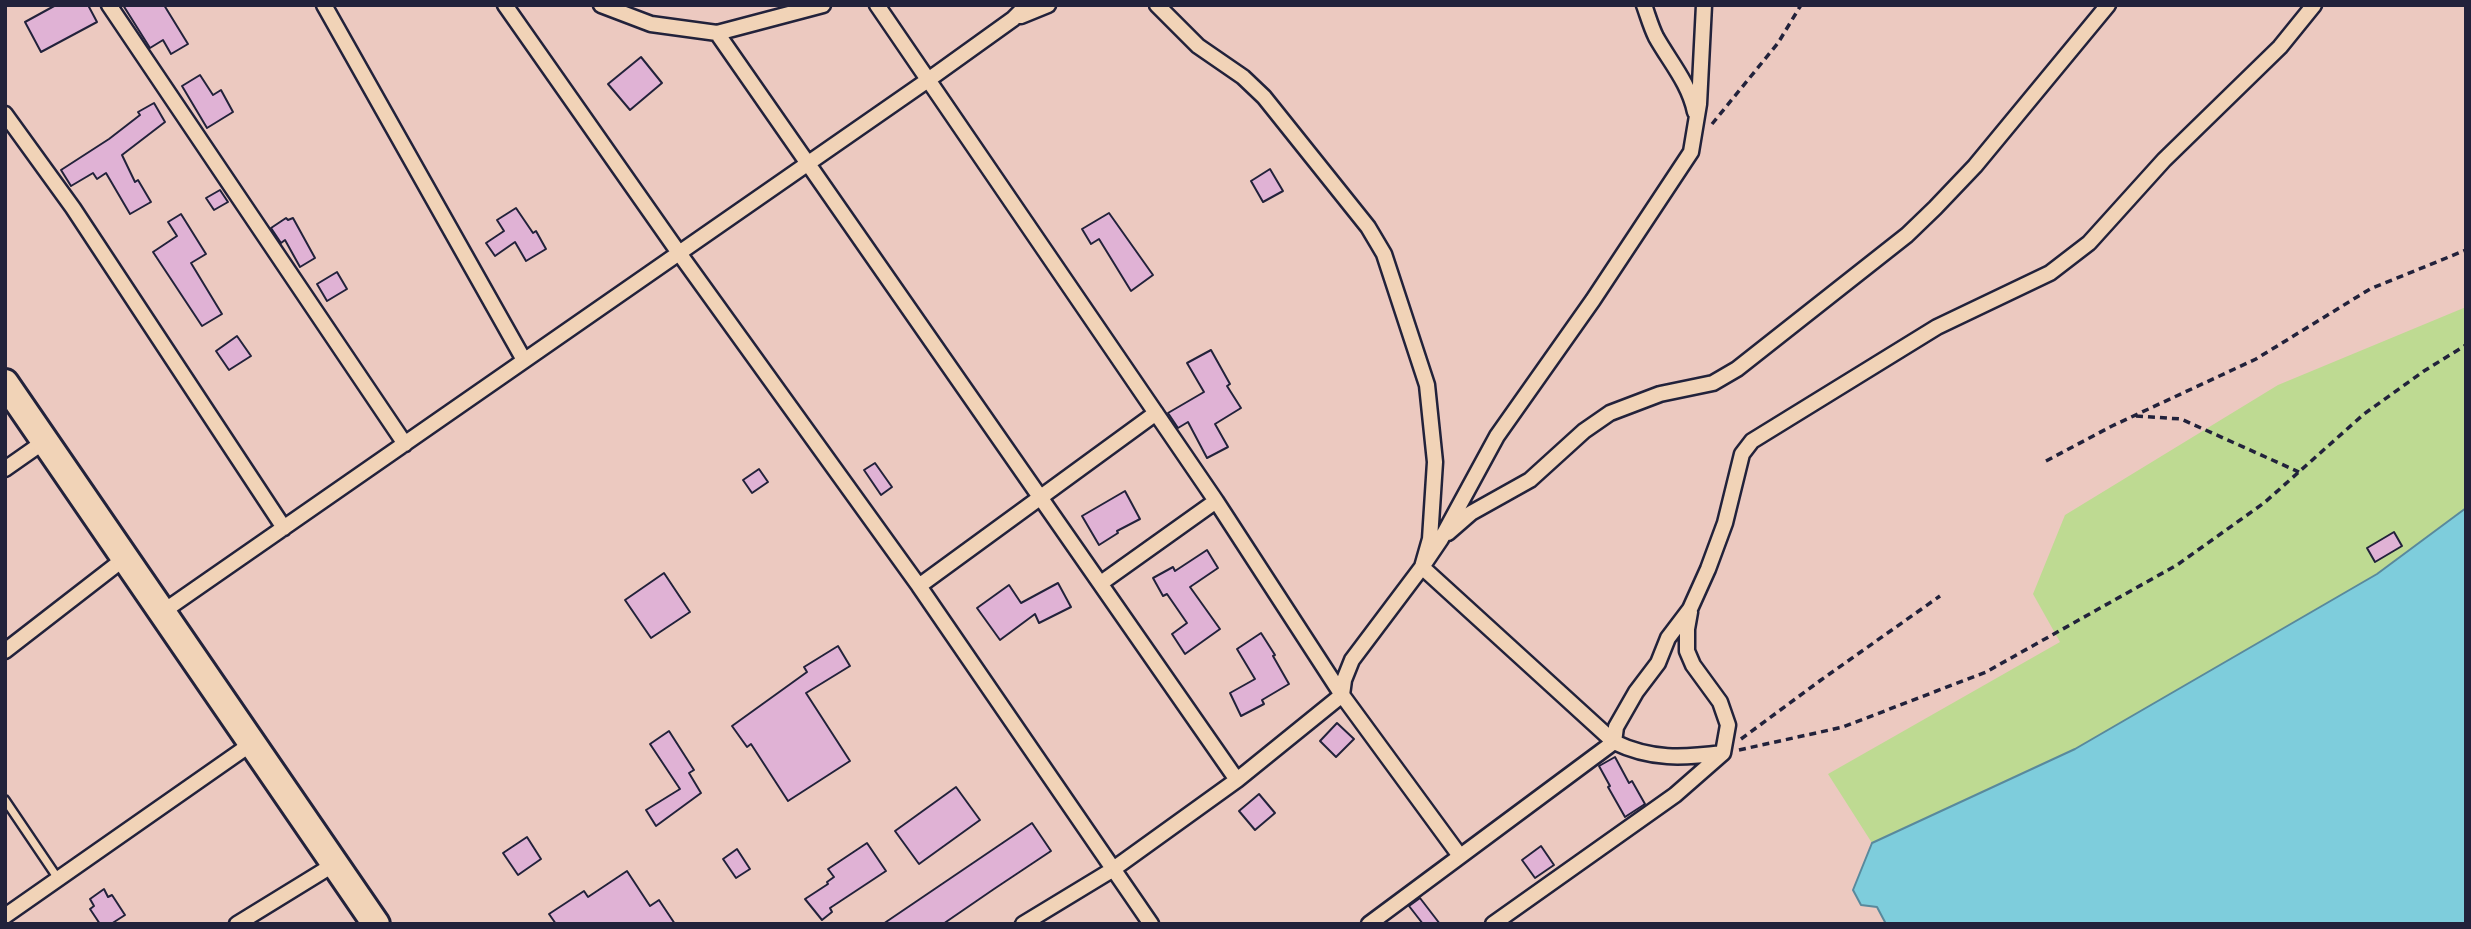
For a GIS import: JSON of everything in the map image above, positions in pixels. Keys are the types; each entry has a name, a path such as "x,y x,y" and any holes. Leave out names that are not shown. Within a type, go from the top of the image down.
{"highway":[{"path":"5,383 376,924"}],"street":[{"path":"109,5 405,444"},
{"path":"324,5 524,360"},
{"path":"505,5 679,253 919,586 1151,924"},
{"path":"601,5 651,24 718,33 823,5"},
{"path":"877,5 1216,501 1342,695 1460,856"},
{"path":"161,613 928,80 1013,19 1027,5"},
{"path":"1013,19 1048,5"},
{"path":"1157,5 1198,46 1243,77 1264,97 1368,226 1384,254 1427,386 1436,461 1430,539 1422,567"},
{"path":"1644,5 1654,35 1675,65 1692,98 1697,123"},
{"path":"1023,924 1112,870 1237,780 1342,695 1344,680 1352,660 1441,539 1497,436 1593,300 1691,152 1697,123 1704,5"},
{"path":"1441,539 1471,513 1530,480 1584,431 1610,413 1660,394 1713,383 1737,369 1907,235 1975,166 2109,5"},
{"path":"1369,924 1614,742 1616,727 1636,692 1658,663 1668,638 1690,609 1725,523 1742,454 1752,441 1937,327 2050,273 2089,243 2164,160 2280,47 2314,5"},
{"path":"718,33 1237,780"},
{"path":"5,114 72,208 284,527"},
{"path":"919,586 1156,413"},
{"path":"5,469 45,441"},
{"path":"1101,583 1216,501"},
{"path":"5,651 125,558"},
{"path":"1422,567 1614,742 1634,752 1680,758 1723,753"},
{"path":"1493,924 1675,794 1723,753 1728,725 1720,702 1693,665 1688,650 1690,609"},
{"path":"5,916 251,744"},
{"path":"237,924 333,865"}],"lane":[{"path":"5,800 59,880"}],"path":[{"path":"1691,152 1778,43 1801,5"},
{"path":"2046,461 2134,415 2256,359 2370,289 2466,250"},
{"path":"1723,753 1843,727 1986,672 2177,565 2264,503 2364,414 2466,345"},
{"path":"2134,415 2180,419 2299,472"},
{"path":"1723,753 1940,596"}],"green space":[{"path":"2466,307 2466,508 2377,574 2075,749 1872,843 1828,774 2060,642 2033,594 2065,515 2278,385"}],"water":[{"path":"2466,508 2466,924 1886,924 1877,907 1861,905 1853,890 1872,843 2075,749 2377,574"}],"building":[{"path":"56,5 88,5 97,22 41,52 25,22"},
{"path":"123,5 164,5 188,44 171,54 163,40 150,48"},
{"path":"641,57 662,83 630,110 608,84"},
{"path":"200,75 213,95 221,90 233,112 207,128 182,86"},
{"path":"154,103 165,122 122,155 135,182 138,180 151,202 130,214 106,173 97,179 93,173 71,186 61,170 109,139 140,115 138,112"},
{"path":"1270,169 1283,191 1263,202 1251,181"},
{"path":"220,190 228,202 214,210 206,198"},
{"path":"516,208 533,233 536,231 546,249 526,261 515,242 495,256 486,243 504,231 497,220"},
{"path":"1109,213 1153,275 1131,291 1099,239 1091,244 1082,229"},
{"path":"181,214 206,254 191,263 222,314 202,326 153,252 177,236 168,222"},
{"path":"286,218 293,218 315,258 300,267 285,240 281,243 271,228"},
{"path":"337,272 347,289 327,301 317,284"},
{"path":"237,336 251,356 229,370 216,351"},
{"path":"1211,350 1230,384 1227,386 1241,408 1215,424 1228,447 1207,458 1188,422 1178,428 1168,413 1204,392 1187,363"},
{"path":"875,463 892,487 881,495 864,470"},
{"path":"759,469 768,482 752,493 743,480"},
{"path":"1125,491 1140,519 1117,531 1118,533 1099,545 1082,516"},
{"path":"2394,532 2402,546 2375,562 2367,548"},
{"path":"1207,550 1218,568 1190,587 1220,629 1185,654 1172,634 1187,623 1167,594 1163,596 1153,578 1173,567 1175,571"},
{"path":"664,573 690,612 651,638 625,600"},
{"path":"1058,583 1071,607 1039,623 1035,614 1000,640 977,608 1009,585 1021,603"},
{"path":"1261,633 1289,684 1262,700 1264,704 1241,716 1230,693 1255,679 1237,649"},
{"path":"838,646 850,666 806,693 850,761 788,801 751,744 747,747 732,726 807,672 804,667"},
{"path":"1337,723 1354,739 1336,757 1320,741"},
{"path":"669,731 694,770 689,773 701,793 656,826 646,810 680,789 650,744"},
{"path":"1615,757 1629,783 1632,781 1645,804 1625,817 1599,766"},
{"path":"956,787 980,820 919,864 895,831"},
{"path":"1259,794 1275,813 1255,830 1239,811"},
{"path":"1032,823 1051,851 943,924 883,924"},
{"path":"527,837 541,859 518,875 503,853"},
{"path":"867,843 886,871 830,908 832,912 822,920 805,899 834,877 828,869"},
{"path":"1541,846 1554,865 1535,878 1522,860"},
{"path":"737,849 750,869 736,878 723,859"},
{"path":"627,871 650,906 659,900 675,924 556,924 549,914 584,891 588,897"},
{"path":"104,889 108,897 112,895 125,915 111,924 100,924 90,909 94,906 90,899"},
{"path":"1420,898 1440,924 1423,924 1409,906"}]}
